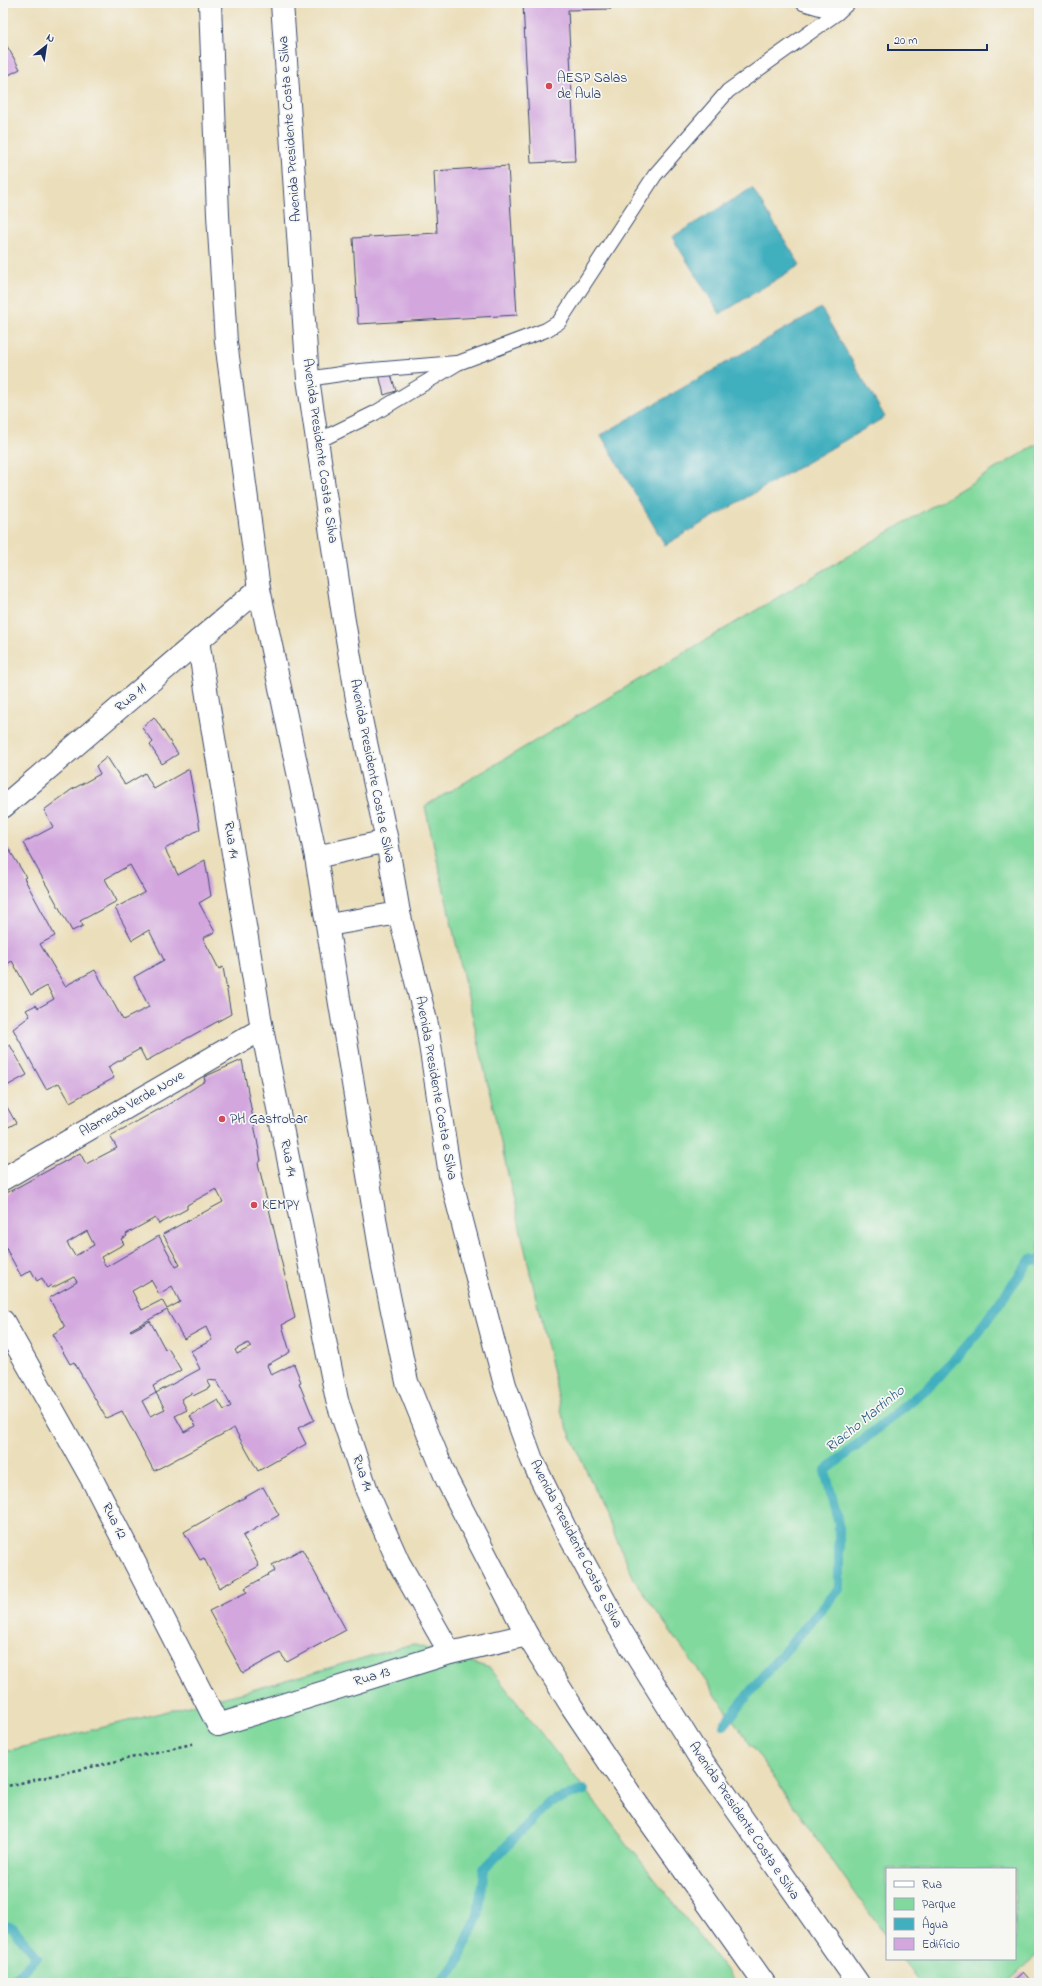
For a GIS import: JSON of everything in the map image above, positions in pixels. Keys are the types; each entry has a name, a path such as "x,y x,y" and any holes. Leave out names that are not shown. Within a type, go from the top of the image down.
{"main road":[{"path":"210,3 218,215 226,342 258,589 316,857 383,1267 407,1382 446,1480 527,1635 572,1707 633,1798 764,1983"},
{"name":"Avenida Presidente Costa e Silva","path":"282,3 308,379 358,705 387,841 398,913 427,1025 450,1175 505,1385 532,1460 565,1528 620,1629 698,1754 858,1983"},
{"name":"Rua 11","path":"3,807 258,589"},
{"name":"Rua 14","path":"198,641 262,1029 337,1400 367,1491 399,1563 450,1653"},
{"path":"316,857 387,841"},
{"path":"328,925 398,913"},
{"name":"Alameda Verde Nove","path":"3,1179 262,1029"},
{"name":"Rua 12","path":"3,1321 94,1483 218,1725"},
{"name":"Rua 13","path":"218,1725 450,1653 527,1635"}],"lane":[{"path":"803,3 837,13"},
{"path":"318,441 375,413 458,363 546,330 559,322 655,175 728,91 837,13 848,3"},
{"path":"308,379 360,370 458,363"}],"path":[{"path":"3,1787 213,1739 218,1725"}],"green space":[{"path":"1039,443 1039,1953 1007,1983 919,1983 903,1960 1016,1960 1016,1868 886,1868 886,1937 635,1581 563,1418 425,806"},
{"path":"412,1644 490,1668 736,1983 3,1983 3,1752 245,1692"}],"water":[{"path":"752,188 800,265 720,314 672,237"},
{"path":"821,308 885,417 665,545 601,435"}],"building":[{"name":"AESP Salas de Aula","path":"523,3 610,3 611,9 568,10 575,161 531,163"},
{"path":"3,39 20,69 3,78"},
{"path":"508,166 517,315 358,324 353,238 437,233 434,171"},
{"path":"390,371 396,391 384,395 379,374"},
{"path":"154,717 178,754 162,764 150,745 153,742 142,728"},
{"path":"107,757 125,785 145,773 154,789 189,769 200,829 165,849 178,875 205,860 211,896 199,903 215,932 203,938 219,969 223,967 231,1014 146,1061 140,1049 138,1050 108,1067 114,1078 70,1102 59,1083 46,1089 13,1029 30,1016 26,1010 36,1005 38,1008 54,999 47,986 31,995 12,961 3,966 3,849 7,846 26,877 24,878 55,936 40,944 65,986 95,970 123,1020 149,1007 134,977 164,960 149,930 132,940 115,908 145,892 130,865 105,879 117,901 80,921 83,926 72,931 23,843 53,827 44,810 71,790 100,774 96,766"},
{"path":"3,1041 7,1047 10,1045 27,1075 3,1088"},
{"path":"242,1060 261,1161 258,1163 295,1318 282,1325 290,1352 267,1365 271,1375 294,1364 301,1382 299,1383 314,1420 298,1428 306,1444 258,1471 234,1428 154,1471 122,1411 106,1418 74,1362 70,1364 53,1334 65,1327 49,1298 77,1282 74,1277 52,1288 51,1285 47,1288 42,1278 37,1281 31,1270 21,1276 3,1243 3,1195 80,1153 86,1164 117,1148 110,1136 169,1104 205,1081 204,1077","holes":["216,1189 223,1202 163,1234 180,1265 176,1267 159,1236 106,1267 101,1257 124,1244 121,1239 127,1236 126,1234 155,1218 159,1224 187,1209 187,1205","87,1231 94,1245 75,1256 67,1243","151,1280 159,1294 172,1286 180,1302 167,1309 162,1300 142,1310 132,1291","167,1310 184,1339 206,1327 212,1340 191,1351 200,1369 156,1393 153,1386 181,1370 168,1348 165,1349 150,1321 131,1331 130,1330","248,1343 251,1347 237,1354 235,1350","207,1380 217,1381 231,1406 224,1410 218,1400 190,1416 196,1426 184,1432 175,1416 187,1410 181,1399 192,1393 193,1396 211,1387","156,1393 165,1409 150,1416 142,1401"]},
{"path":"3,1100 16,1123 3,1130"},
{"path":"263,1487 279,1515 243,1536 259,1566 219,1588 204,1558 200,1560 184,1532"},
{"path":"302,1549 346,1630 287,1662 280,1653 243,1673 209,1611 247,1592 245,1588 275,1571 272,1565"},
{"path":"1023,1972 1033,1983 1011,1983"}],"waterway":[{"name":"Riacho Martinho","path":"724,1725 758,1682 839,1589 839,1524 825,1471 933,1383 978,1332 1031,1259 1039,1261"},
{"path":"440,1983 456,1965 478,1915 484,1869 550,1802 584,1790"},
{"path":"3,1925 13,1928 37,1957 11,1983"}],"place":[{"name":"AESP Salas de Aula","path":"549,86"},
{"name":"PH Gastrobar","path":"222,1119"},
{"name":"KEMPY","path":"254,1205"}]}
